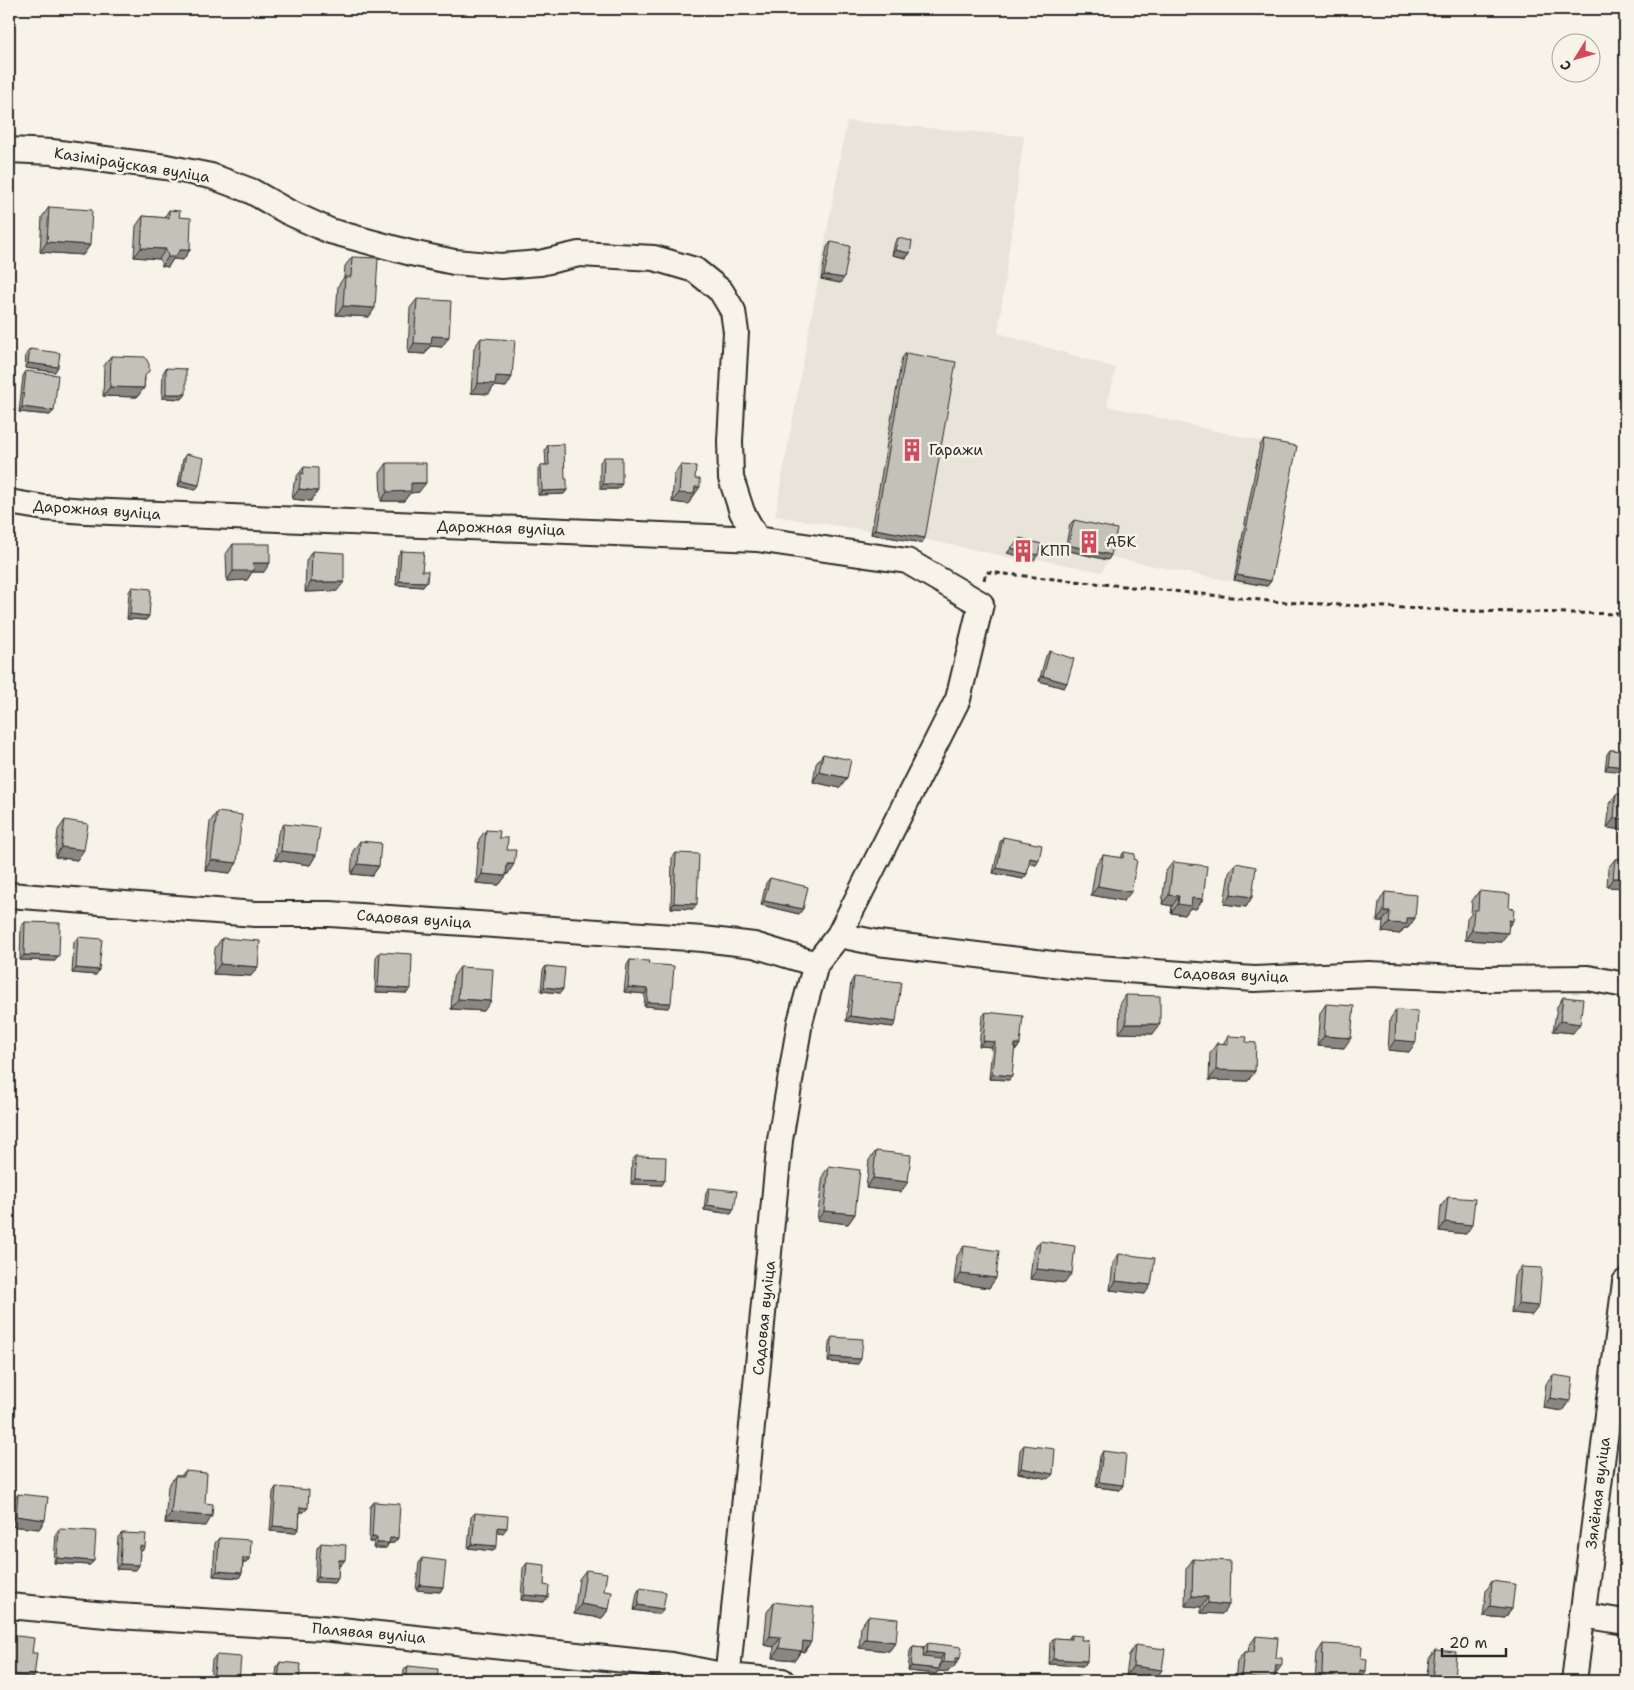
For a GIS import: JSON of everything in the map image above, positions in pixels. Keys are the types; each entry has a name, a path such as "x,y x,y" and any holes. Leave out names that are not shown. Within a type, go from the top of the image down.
{"street":[{"name":"Казіміраўская вуліца","path":"9,150 52,152 166,167 211,176 251,191 288,212 330,231 411,254 454,262 501,266 540,262 579,254 654,258 695,270 722,291 733,311 736,332 730,441 731,478 742,512 757,539"},
{"name":"Дарожная вуліца","path":"9,502 45,508 86,511 757,539 907,561 981,604"},
{"name":"Садовая вуліца","path":"727,1678 780,1140 800,1022 816,964 839,935 958,699 981,604"},
{"name":"Садовая вуліца","path":"9,895 254,914 330,914 703,939 754,946 816,964"},
{"name":"Садовая вуліца","path":"839,935 878,943 1069,966 1254,979 1369,974 1482,979 1588,978 1625,985"},
{"name":"Зялёная вуліца","path":"1574,1681 1625,1282"},
{"name":"Палявая вуліца","path":"9,1606 117,1616 322,1628 662,1664 727,1678 782,1681"},
{"path":"1582,1615 1625,1622"}],"path":[{"path":"981,604 986,572 1280,602 1468,611 1625,614"}],"shaded area":[{"path":"847,121 1024,136 998,333 1116,368 1107,406 1295,449 1269,589 1110,557 1102,572 1037,559 1035,563 924,539 922,544 869,535 870,531 775,516"}],"building":[{"path":"49,207 92,210 90,245 47,242"},
{"path":"169,210 180,211 179,217 191,218 190,250 180,250 175,257 168,257 166,249 141,248 143,216 169,218"},
{"path":"898,238 912,241 910,253 895,250"},
{"path":"831,242 850,246 844,278 824,275"},
{"path":"352,257 378,258 375,308 343,306 345,277 351,277"},
{"path":"417,299 451,301 449,337 432,336 431,344 414,343"},
{"path":"481,338 515,340 512,377 496,376 495,384 478,383"},
{"path":"30,349 60,353 58,367 28,363"},
{"name":"Гаражи","path":"906,353 956,362 925,538 875,529"},
{"path":"111,356 145,357 149,364 149,371 145,376 144,388 110,387"},
{"path":"166,368 186,369 186,394 166,394"},
{"path":"26,371 58,375 54,411 22,407"},
{"path":"1264,440 1297,446 1271,581 1237,575"},
{"path":"564,444 567,490 542,491 541,465 549,465 548,445"},
{"path":"186,454 204,458 199,485 181,481"},
{"path":"604,457 622,457 622,484 603,484"},
{"path":"387,463 426,463 426,483 411,483 411,491 387,492"},
{"path":"681,465 696,466 695,479 700,479 700,487 695,487 694,494 679,493"},
{"path":"304,467 318,468 318,491 299,489 301,473 303,474"},
{"name":"АБК","path":"1074,520 1117,529 1111,555 1068,545"},
{"path":"1020,538 1041,544 1038,555 1011,548"},
{"path":"233,544 270,544 270,563 253,563 254,571 233,571"},
{"path":"312,551 344,553 344,582 311,582"},
{"path":"401,551 424,552 422,571 428,571 427,582 399,581"},
{"path":"132,587 151,589 149,616 130,614"},
{"path":"1050,651 1074,659 1067,683 1043,676"},
{"path":"1610,750 1625,751 1625,767 1608,765"},
{"path":"823,754 851,760 847,778 819,772"},
{"path":"1616,794 1625,795 1625,819 1614,818"},
{"path":"217,812 242,815 237,863 211,860"},
{"path":"65,820 88,824 84,850 61,847"},
{"path":"284,824 320,828 316,855 281,851"},
{"path":"486,830 500,831 499,838 508,838 507,850 516,850 514,864 507,864 506,876 482,874"},
{"path":"1003,837 1042,845 1039,860 1030,858 1027,874 997,868"},
{"path":"360,841 381,843 379,866 358,864"},
{"path":"1124,852 1135,854 1134,859 1137,860 1131,892 1098,886 1103,855 1123,858"},
{"path":"676,853 699,854 697,904 674,903"},
{"path":"1615,859 1625,859 1625,878 1613,878"},
{"path":"1173,862 1207,866 1203,899 1192,898 1191,906 1178,904 1179,896 1169,895"},
{"path":"1236,863 1256,867 1252,897 1231,894"},
{"path":"770,878 808,887 803,909 764,901"},
{"path":"1479,891 1510,894 1509,908 1514,909 1513,921 1509,920 1508,933 1472,930 1474,910 1478,910"},
{"path":"1385,892 1417,895 1415,918 1407,918 1407,924 1389,923 1390,911 1384,911"},
{"path":"25,922 60,923 59,956 24,955"},
{"path":"78,937 102,939 99,970 76,968"},
{"path":"222,938 260,941 258,967 220,964"},
{"path":"380,952 412,954 411,989 378,987"},
{"path":"630,960 649,961 648,964 674,966 671,1003 647,1002 648,989 628,987"},
{"path":"546,966 565,968 563,989 544,987"},
{"path":"460,967 493,969 491,1001 458,999"},
{"path":"854,977 901,982 896,1022 850,1016"},
{"path":"1126,995 1160,996 1160,1024 1126,1024"},
{"path":"1563,997 1583,999 1580,1024 1560,1021"},
{"path":"1326,1004 1354,1006 1351,1038 1324,1036"},
{"path":"1396,1010 1418,1011 1416,1042 1395,1040"},
{"path":"986,1012 1023,1016 1020,1044 1015,1044 1012,1076 992,1074 995,1042 983,1041"},
{"path":"1228,1036 1247,1037 1246,1042 1256,1043 1255,1071 1216,1070 1217,1043 1228,1044"},
{"path":"876,1151 911,1155 908,1182 873,1178"},
{"path":"636,1156 666,1157 665,1180 635,1179"},
{"path":"829,1166 860,1170 855,1214 824,1211"},
{"path":"709,1188 737,1191 734,1209 707,1205"},
{"path":"1448,1197 1475,1199 1472,1225 1445,1222"},
{"path":"1040,1241 1075,1246 1072,1273 1037,1269"},
{"path":"964,1246 999,1251 996,1278 961,1274"},
{"path":"1119,1254 1155,1258 1151,1285 1116,1281"},
{"path":"1521,1267 1542,1268 1539,1306 1518,1304"},
{"path":"832,1337 863,1339 861,1359 831,1357"},
{"path":"1553,1375 1573,1378 1570,1401 1550,1398"},
{"path":"1024,1445 1055,1449 1053,1474 1021,1468"},
{"path":"1103,1451 1126,1454 1123,1485 1099,1482"},
{"path":"185,1471 207,1473 205,1503 213,1504 212,1516 171,1513 175,1476 184,1476"},
{"path":"276,1487 309,1490 308,1508 300,1507 299,1528 273,1526"},
{"path":"18,1494 48,1497 45,1520 16,1516"},
{"path":"374,1502 400,1504 398,1538 390,1538 389,1543 377,1543 377,1537 372,1537"},
{"path":"1624,1502 1625,1519 1622,1519"},
{"path":"475,1513 508,1516 507,1528 498,1527 497,1546 472,1544"},
{"path":"59,1529 96,1531 94,1561 57,1558"},
{"path":"122,1533 146,1534 145,1547 140,1546 139,1565 120,1564"},
{"path":"219,1538 251,1540 250,1558 243,1558 242,1573 217,1571"},
{"path":"321,1543 346,1545 345,1560 339,1560 338,1578 318,1577"},
{"path":"422,1558 446,1561 443,1587 420,1585"},
{"path":"1193,1559 1230,1561 1229,1605 1208,1603 1208,1597 1192,1596"},
{"path":"527,1563 545,1565 544,1585 549,1586 548,1597 524,1595"},
{"path":"586,1570 607,1573 604,1591 612,1592 609,1609 581,1604"},
{"path":"1492,1581 1515,1584 1512,1609 1490,1606"},
{"path":"640,1588 666,1592 663,1609 638,1605"},
{"path":"774,1602 814,1607 811,1642 803,1641 802,1651 779,1648 781,1637 770,1636"},
{"path":"868,1616 898,1619 896,1642 866,1639"},
{"path":"9,1635 34,1638 32,1653 37,1653 34,1677 9,1674 12,1656 9,1656"},
{"path":"1071,1635 1082,1636 1081,1640 1088,1640 1087,1661 1053,1659 1054,1638 1071,1639"},
{"path":"1256,1636 1278,1638 1276,1658 1282,1658 1282,1665 1276,1665 1274,1680 1241,1677 1244,1652 1254,1652"},
{"path":"928,1643 962,1647 960,1658 955,1658 955,1663 943,1662 944,1654 927,1652"},
{"path":"1323,1644 1362,1646 1361,1658 1367,1659 1366,1671 1360,1670 1359,1681 1327,1679 1322,1673"},
{"path":"1135,1645 1165,1649 1162,1670 1133,1666"},
{"path":"913,1646 924,1647 923,1657 941,1659 939,1669 911,1666"},
{"path":"1435,1650 1456,1652 1454,1681 1432,1681"},
{"path":"216,1655 241,1657 239,1681 213,1681"},
{"path":"280,1662 301,1664 299,1681 278,1681"},
{"path":"408,1666 438,1669 437,1681 406,1681"},
{"path":"346,1673 360,1674 360,1681 345,1681"},
{"path":"464,1679 483,1681 464,1681"},
{"path":"514,1679 532,1681 514,1681"}],"place":[{"name":"Гаражи","path":"912,450"},
{"name":"АБК","path":"1089,542"},
{"name":"КПП","path":"1023,551"}]}
